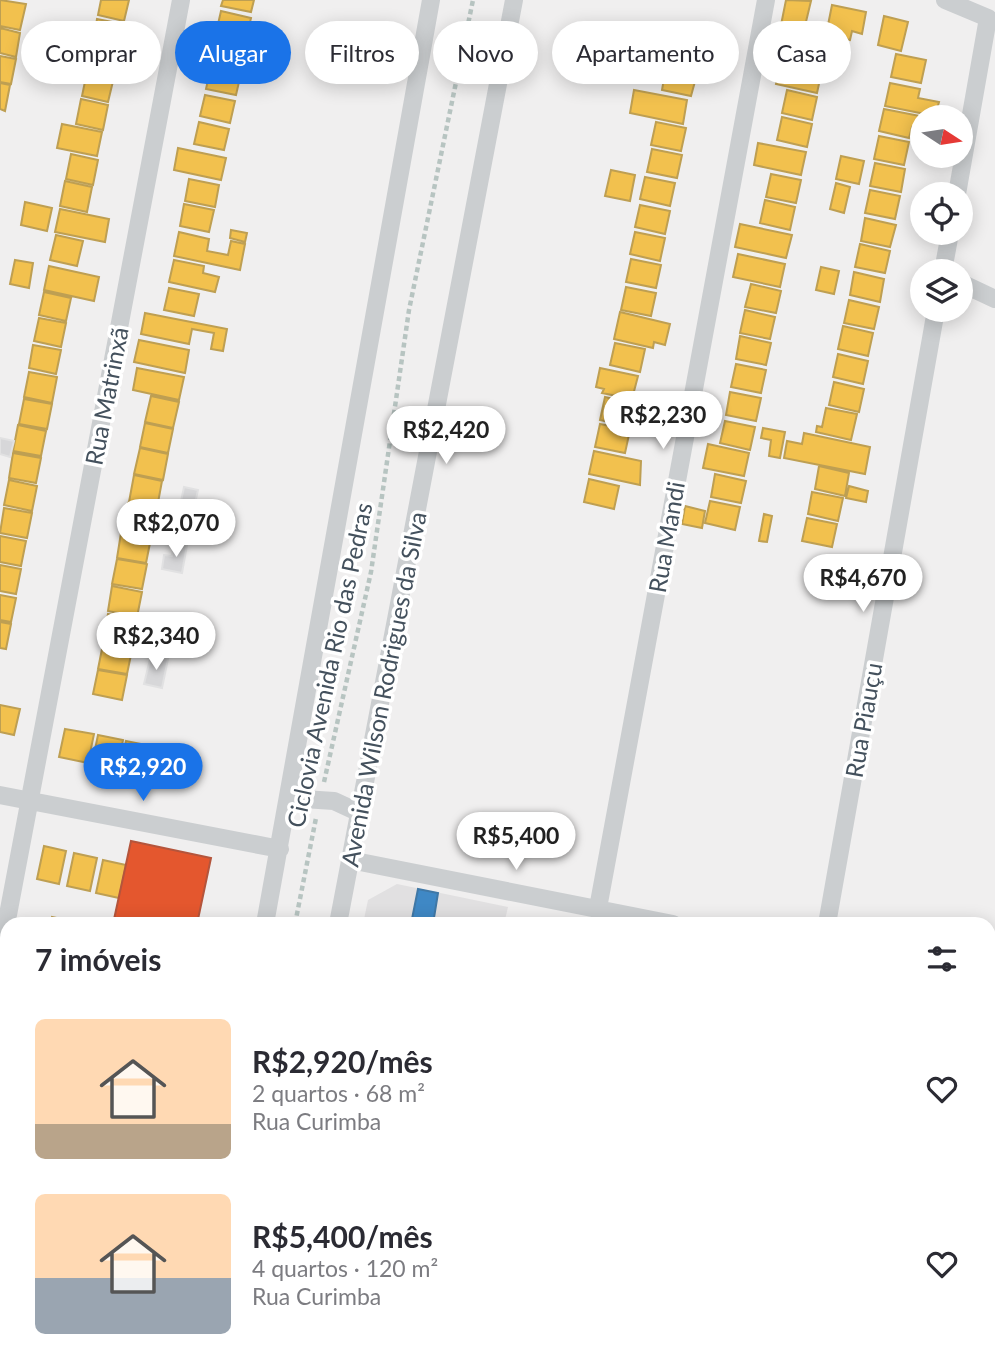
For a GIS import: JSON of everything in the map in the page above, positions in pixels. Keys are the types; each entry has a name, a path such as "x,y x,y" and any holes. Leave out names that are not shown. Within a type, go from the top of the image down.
{"street":[{"name":"Rua Matrinxã","path":"7,917 181,0"},
{"path":"266,917 431,0"},
{"name":"Avenida Wilson Rodrigues da Silva","path":"339,917 514,0"},
{"name":"Rua Mandi","path":"598,908 766,0"},
{"path":"945,0 988,18 959,182"},
{"path":"973,289 995,299"},
{"name":"Rua Piauçu","path":"828,917 934,322"},
{"path":"0,795 279,849"},
{"path":"288,798 320,799 360,813"},
{"path":"350,860 640,917"}],"path":[{"name":"Ciclovia Avenida Rio das Pedras","path":"296,917 371,572 409,310 473,0"}],"shaded area":[{"path":"397,884 508,907 506,917 364,917 368,900"}],"building: Moradias":[{"path":"0,0 26,4 20,30 0,26"},
{"path":"101,0 129,0 124,21 98,15"},
{"path":"223,0 254,0 251,12 221,6"},
{"path":"786,0 811,1 806,21 782,21"},
{"path":"832,5 866,12 862,34 852,31 851,36 851,21 829,21"},
{"path":"221,11 251,18 250,21 219,21"},
{"path":"884,16 908,22 901,51 878,45"},
{"path":"0,28 20,33 16,57 0,53"},
{"path":"896,54 926,60 921,83 891,77"},
{"path":"0,56 16,59 11,84 0,82"},
{"path":"0,83 10,85 5,111 0,109"},
{"path":"890,83 920,89 918,98 939,102 938,105 910,105 910,111 885,106"},
{"path":"84,84 112,84 108,102 82,96"},
{"path":"207,84 238,84 236,95 206,89"},
{"path":"663,84 694,84 691,96 662,90"},
{"path":"776,84 819,84 817,93"},
{"path":"634,90 687,100 683,124 630,113"},
{"path":"787,90 817,97 812,120 782,113"},
{"path":"205,95 235,101 230,123 200,116"},
{"path":"81,99 108,105 103,130 76,124"},
{"path":"884,109 910,114 909,138 879,131"},
{"path":"782,117 812,124 807,147 777,140"},
{"path":"199,122 229,129 224,150 194,144"},
{"path":"656,122 686,128 681,151 651,145"},
{"path":"62,124 102,132 97,156 57,148"},
{"path":"879,136 909,142 904,165 874,159"},
{"path":"758,143 806,152 801,175 754,165"},
{"path":"178,148 226,158 221,180 174,170"},
{"path":"652,149 682,155 677,178 647,172"},
{"path":"71,154 98,160 93,185 66,179"},
{"path":"841,156 864,161 859,184 836,179"},
{"path":"875,163 905,169 901,192 870,186"},
{"path":"611,170 635,175 630,201 605,196"},
{"path":"771,174 801,180 796,203 766,197"},
{"path":"645,177 675,183 670,206 640,199"},
{"path":"189,179 219,185 215,207 185,201"},
{"path":"65,181 92,187 87,212 60,206"},
{"path":"836,183 850,187 844,213 830,209"},
{"path":"870,190 900,196 895,219 865,213"},
{"path":"765,200 795,207 790,230 760,223"},
{"path":"25,202 52,208 47,231 21,225"},
{"path":"184,204 214,210 209,232 180,226"},
{"path":"640,205 670,211 665,234 635,227"},
{"path":"60,209 109,219 105,242 55,232"},
{"path":"865,218 896,225 890,247 861,241"},
{"path":"740,224 792,235 786,258 735,247"},
{"path":"231,230 247,233 245,242 230,238"},
{"path":"179,232 209,239 207,251 228,255 231,241 245,244 240,270 174,256"},
{"path":"635,232 665,238 660,261 630,254"},
{"path":"56,235 83,241 77,266 50,260"},
{"path":"860,244 890,251 885,273 855,267"},
{"path":"738,254 785,264 780,287 733,277"},
{"path":"631,259 661,265 656,288 626,282"},
{"path":"15,260 33,263 29,288 10,284"},
{"path":"174,260 204,266 203,273 219,277 215,292 169,282"},
{"path":"49,266 99,277 94,301 44,290"},
{"path":"821,267 839,271 834,294 816,290"},
{"path":"854,272 884,279 880,302 850,295"},
{"path":"751,284 781,291 776,313 745,307"},
{"path":"626,287 656,293 651,316 621,310"},
{"path":"169,288 199,294 194,316 164,310"},
{"path":"44,292 71,298 66,321 39,315"},
{"path":"849,300 879,307 874,329 844,323"},
{"path":"745,310 775,317 770,339 740,333"},
{"path":"620,312 670,324 665,345 654,342 653,348 614,339"},
{"path":"145,313 227,329 223,351 211,349 214,333 192,329 189,344 141,334"},
{"path":"39,318 66,323 61,347 34,341"},
{"path":"843,326 873,333 868,356 838,349"},
{"path":"740,336 771,343 766,365 736,359"},
{"path":"139,340 189,350 185,373 134,362"},
{"path":"615,343 645,349 640,372 610,365"},
{"path":"33,345 61,350 56,374 29,368"},
{"path":"838,354 868,361 863,384 833,377"},
{"path":"736,364 766,370 761,393 731,387"},
{"path":"137,368 184,377 179,400 133,390"},
{"path":"600,368 638,376 632,399 602,393 604,389 596,387"},
{"path":"29,372 57,377 52,403 24,397"},
{"path":"834,382 864,389 859,412 829,405"},
{"path":"730,392 761,398 756,421 726,415"},
{"path":"151,396 179,402 173,428 145,422"},
{"path":"605,397 635,404 630,427 600,420"},
{"path":"24,399 52,404 47,429 19,424"},
{"path":"826,408 857,414 851,440 816,432 817,426 822,427"},
{"path":"725,421 755,427 750,450 720,443"},
{"path":"145,423 173,429 168,453 140,447"},
{"path":"600,424 630,430 625,453 595,447"},
{"path":"18,425 46,431 41,456 13,451"},
{"path":"763,428 785,432 780,458 769,456 771,440 761,438"},
{"path":"804,433 870,447 865,474 784,458 787,441 802,444"},
{"path":"708,444 749,453 744,476 703,468"},
{"path":"140,448 168,454 163,480 134,474"},
{"path":"594,451 641,461 640,485 589,474"},
{"path":"13,453 41,458 36,483 9,478"},
{"path":"819,466 849,473 845,496 815,489"},
{"path":"715,474 746,481 741,503 711,497"},
{"path":"134,475 162,481 157,508 129,502"},
{"path":"589,479 619,486 614,509 584,502"},
{"path":"9,480 37,486 32,511 4,505"},
{"path":"849,486 868,491 866,502 846,498"},
{"path":"812,492 843,498 838,521 808,514"},
{"path":"710,501 740,507 735,530 705,523"},
{"path":"128,503 157,509 151,538 123,533"},
{"path":"685,506 705,511 702,528 682,524"},
{"path":"4,508 32,513 27,538 0,533"},
{"path":"764,514 772,516 767,542 759,541"},
{"path":"807,518 837,524 832,547 802,541"},
{"path":"121,533 151,538 146,563 117,558"},
{"path":"0,536 26,541 21,566 0,562"},
{"path":"117,559 147,564 142,589 112,584"},
{"path":"0,565 21,569 16,594 0,591"},
{"path":"112,586 142,592 137,617 108,611"},
{"path":"0,595 16,598 11,622 0,620"},
{"path":"108,614 138,620 133,645 103,640"},
{"path":"0,622 11,624 6,649 0,648"},
{"path":"103,644 132,650 127,674 98,669"},
{"path":"98,670 127,675 122,700 93,694"},
{"path":"0,705 20,709 14,735 0,732"},
{"path":"65,729 94,734 88,763 59,757"},
{"path":"98,735 123,740 117,768 92,764"},
{"path":"126,741 151,746 145,774 120,769"},
{"path":"44,846 66,851 59,884 37,879"},
{"path":"74,853 97,858 90,891 67,886"},
{"path":"103,860 126,865 119,898 96,893"}],"building: Comércio":[{"path":"131,841 211,858 198,917 115,917"}],"building: Escolas":[{"path":"418,889 438,893 434,917 412,917"}],"building: Outros":[{"path":"0,438 14,441 10,457 0,454"},
{"path":"184,487 198,490 192,517 168,512 169,504 180,506"},
{"path":"174,543 187,545 182,573 162,569 164,555 172,556"},
{"path":"151,655 168,659 162,688 144,684"}]}
